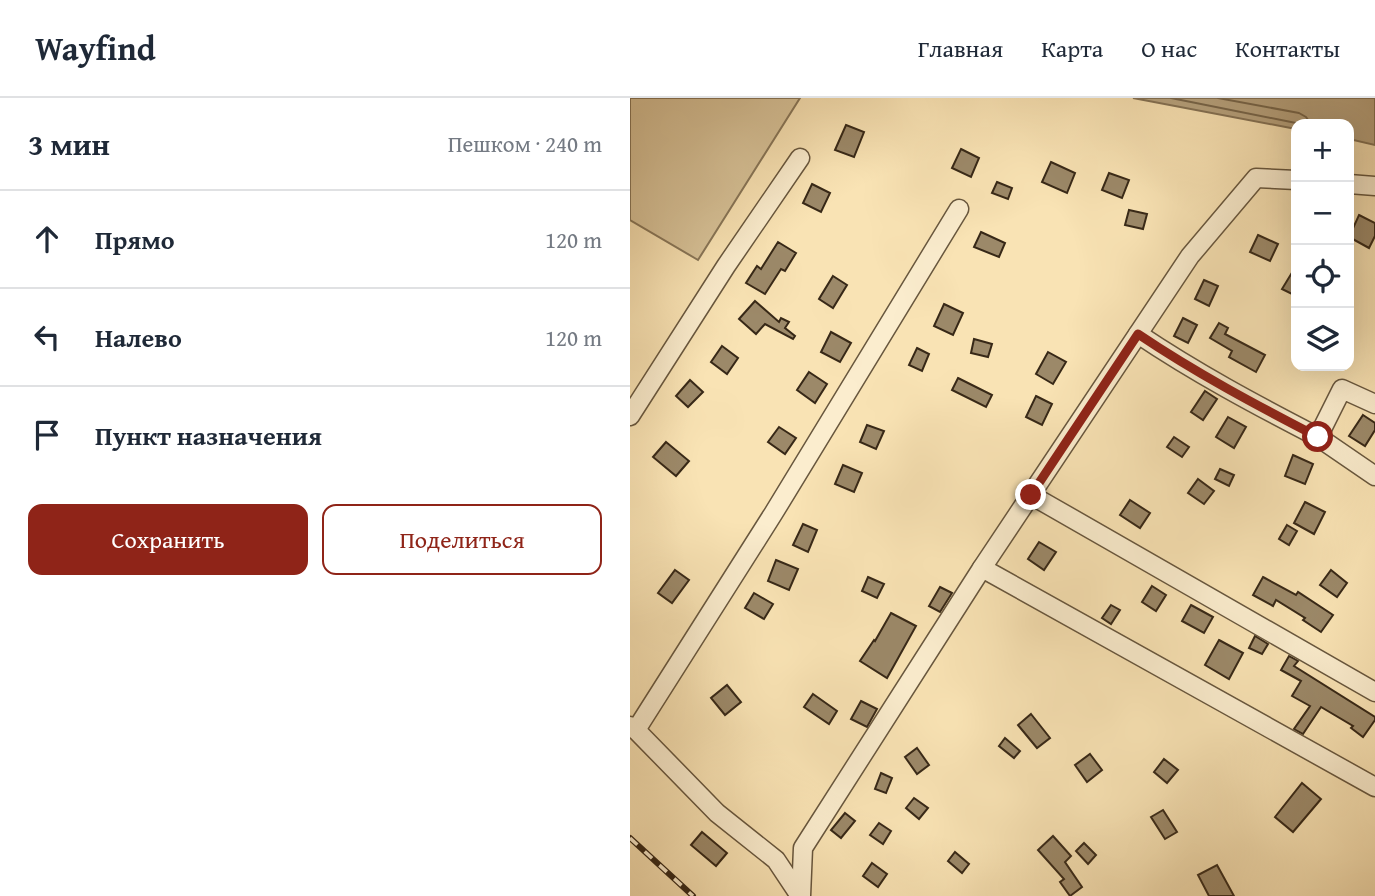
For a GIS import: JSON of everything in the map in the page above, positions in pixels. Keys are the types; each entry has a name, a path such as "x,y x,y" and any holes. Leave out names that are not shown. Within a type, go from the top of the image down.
{"street":[{"path":"630,416 636,394 800,158"},
{"path":"800,896 803,848 982,568 1190,256 1256,178 1291,180"},
{"path":"1354,184 1375,186"},
{"path":"800,896 776,860 717,813 633,728 773,514 959,209"},
{"path":"1138,334 1182,364 1318,437 1375,476"},
{"path":"1318,437 1342,389 1375,404"},
{"path":"1031,495 1375,692"},
{"path":"982,568 1375,788"}],"shaded area":[{"path":"630,98 800,98 698,260 630,220"}],"water":[{"path":"1133,98 1375,98 1375,145 1354,140 1354,119 1291,119 1291,128"}],"building":[{"path":"846,125 864,132 854,157 835,150"},
{"path":"961,149 979,158 971,177 952,168"},
{"path":"1051,162 1075,173 1067,193 1042,182"},
{"path":"1109,173 1129,180 1122,198 1102,190"},
{"path":"997,182 1012,188 1008,199 992,193"},
{"path":"812,184 830,193 821,212 803,203"},
{"path":"1129,210 1147,214 1143,229 1125,225"},
{"path":"1359,215 1375,223 1375,236 1369,248 1354,240 1354,226"},
{"path":"981,232 1005,243 999,257 974,247"},
{"path":"1258,235 1278,244 1270,261 1250,252"},
{"path":"778,242 796,253 785,271 781,269 765,294 746,283 757,266 761,269"},
{"path":"1291,274 1291,294 1282,289"},
{"path":"833,276 847,285 833,308 819,299"},
{"path":"1204,280 1218,286 1209,306 1195,299"},
{"path":"755,301 779,322 781,318 789,322 785,328 795,336 793,339 765,324 756,334 739,319"},
{"path":"944,304 963,313 953,335 934,326"},
{"path":"1183,318 1197,325 1188,343 1174,336"},
{"path":"1219,323 1228,328 1225,334 1265,355 1256,372 1229,357 1232,351 1210,338"},
{"path":"831,332 851,343 840,362 821,352"},
{"path":"974,339 992,344 988,357 971,353"},
{"path":"722,346 738,358 727,374 711,362"},
{"path":"917,348 929,354 922,371 909,365"},
{"path":"1048,352 1066,362 1053,384 1036,374"},
{"path":"809,372 827,384 815,403 797,390"},
{"path":"958,378 992,395 986,407 952,390"},
{"path":"690,380 703,392 688,407 676,396"},
{"path":"1205,391 1217,399 1203,420 1191,412"},
{"path":"1036,396 1052,404 1042,425 1026,417"},
{"path":"1363,415 1375,423 1375,430 1365,446 1349,436"},
{"path":"1228,417 1246,427 1234,448 1216,437"},
{"path":"867,425 884,431 876,449 860,442"},
{"path":"779,427 796,438 785,454 768,442"},
{"path":"1174,437 1189,447 1182,457 1167,447"},
{"path":"666,442 689,461 676,476 653,457"},
{"path":"1293,455 1313,464 1305,484 1285,476"},
{"path":"843,465 862,473 854,492 835,484"},
{"path":"1220,469 1234,475 1229,486 1215,479"},
{"path":"1198,479 1214,491 1204,504 1188,493"},
{"path":"1130,500 1150,513 1140,528 1120,515"},
{"path":"1305,502 1325,512 1314,534 1294,523"},
{"path":"803,524 817,530 808,552 793,545"},
{"path":"1287,525 1297,531 1289,545 1279,539"},
{"path":"1039,542 1056,552 1044,570 1028,559"},
{"path":"776,560 798,569 789,590 768,581"},
{"path":"675,570 689,580 672,603 658,593"},
{"path":"1331,570 1347,583 1337,597 1320,585"},
{"path":"868,577 884,584 877,598 862,591"},
{"path":"1263,577 1296,595 1298,592 1333,615 1321,632 1303,620 1305,618 1276,600 1273,606 1253,595"},
{"path":"1152,586 1166,595 1156,611 1142,602"},
{"path":"940,587 952,593 940,612 929,606"},
{"path":"754,593 773,604 764,619 745,608"},
{"path":"1111,605 1120,610 1111,624 1102,618"},
{"path":"1191,605 1213,617 1204,633 1182,621"},
{"path":"891,613 916,626 887,678 860,661"},
{"path":"1255,636 1268,644 1262,654 1249,648"},
{"path":"1219,640 1243,653 1229,679 1205,665"},
{"path":"1289,656 1298,661 1294,666 1375,717 1363,737 1351,728 1353,726 1321,707 1303,734 1294,729 1310,706 1292,696 1301,681 1281,670"},
{"path":"727,685 741,702 725,715 711,698"},
{"path":"813,694 837,711 829,724 804,707"},
{"path":"861,701 877,709 867,727 851,719"},
{"path":"1031,714 1050,738 1037,748 1018,725"},
{"path":"1005,738 1020,751 1014,758 999,746"},
{"path":"917,748 929,765 917,774 905,757"},
{"path":"1090,754 1102,770 1087,782 1075,765"},
{"path":"1164,759 1178,770 1167,783 1154,772"},
{"path":"881,773 892,778 886,793 875,789"},
{"path":"1302,783 1321,799 1293,832 1275,817"},
{"path":"914,798 928,808 919,819 906,808"},
{"path":"1163,810 1177,832 1165,839 1151,817"},
{"path":"845,813 855,821 841,838 831,830"},
{"path":"879,823 891,831 883,844 870,835"},
{"path":"702,832 727,853 716,866 691,845"},
{"path":"1053,836 1071,856 1065,862 1082,887 1070,896 1060,882 1064,879 1038,850"},
{"path":"1084,843 1096,855 1088,864 1076,851"},
{"path":"955,852 969,864 962,873 948,861"},
{"path":"872,863 887,874 878,887 863,876"},
{"path":"1217,865 1234,896 1209,896 1198,875"}],"railway":[{"path":"630,838 693,896"}],"route":[{"path":"1031,495 1138,334 1182,364 1318,437"}]}
